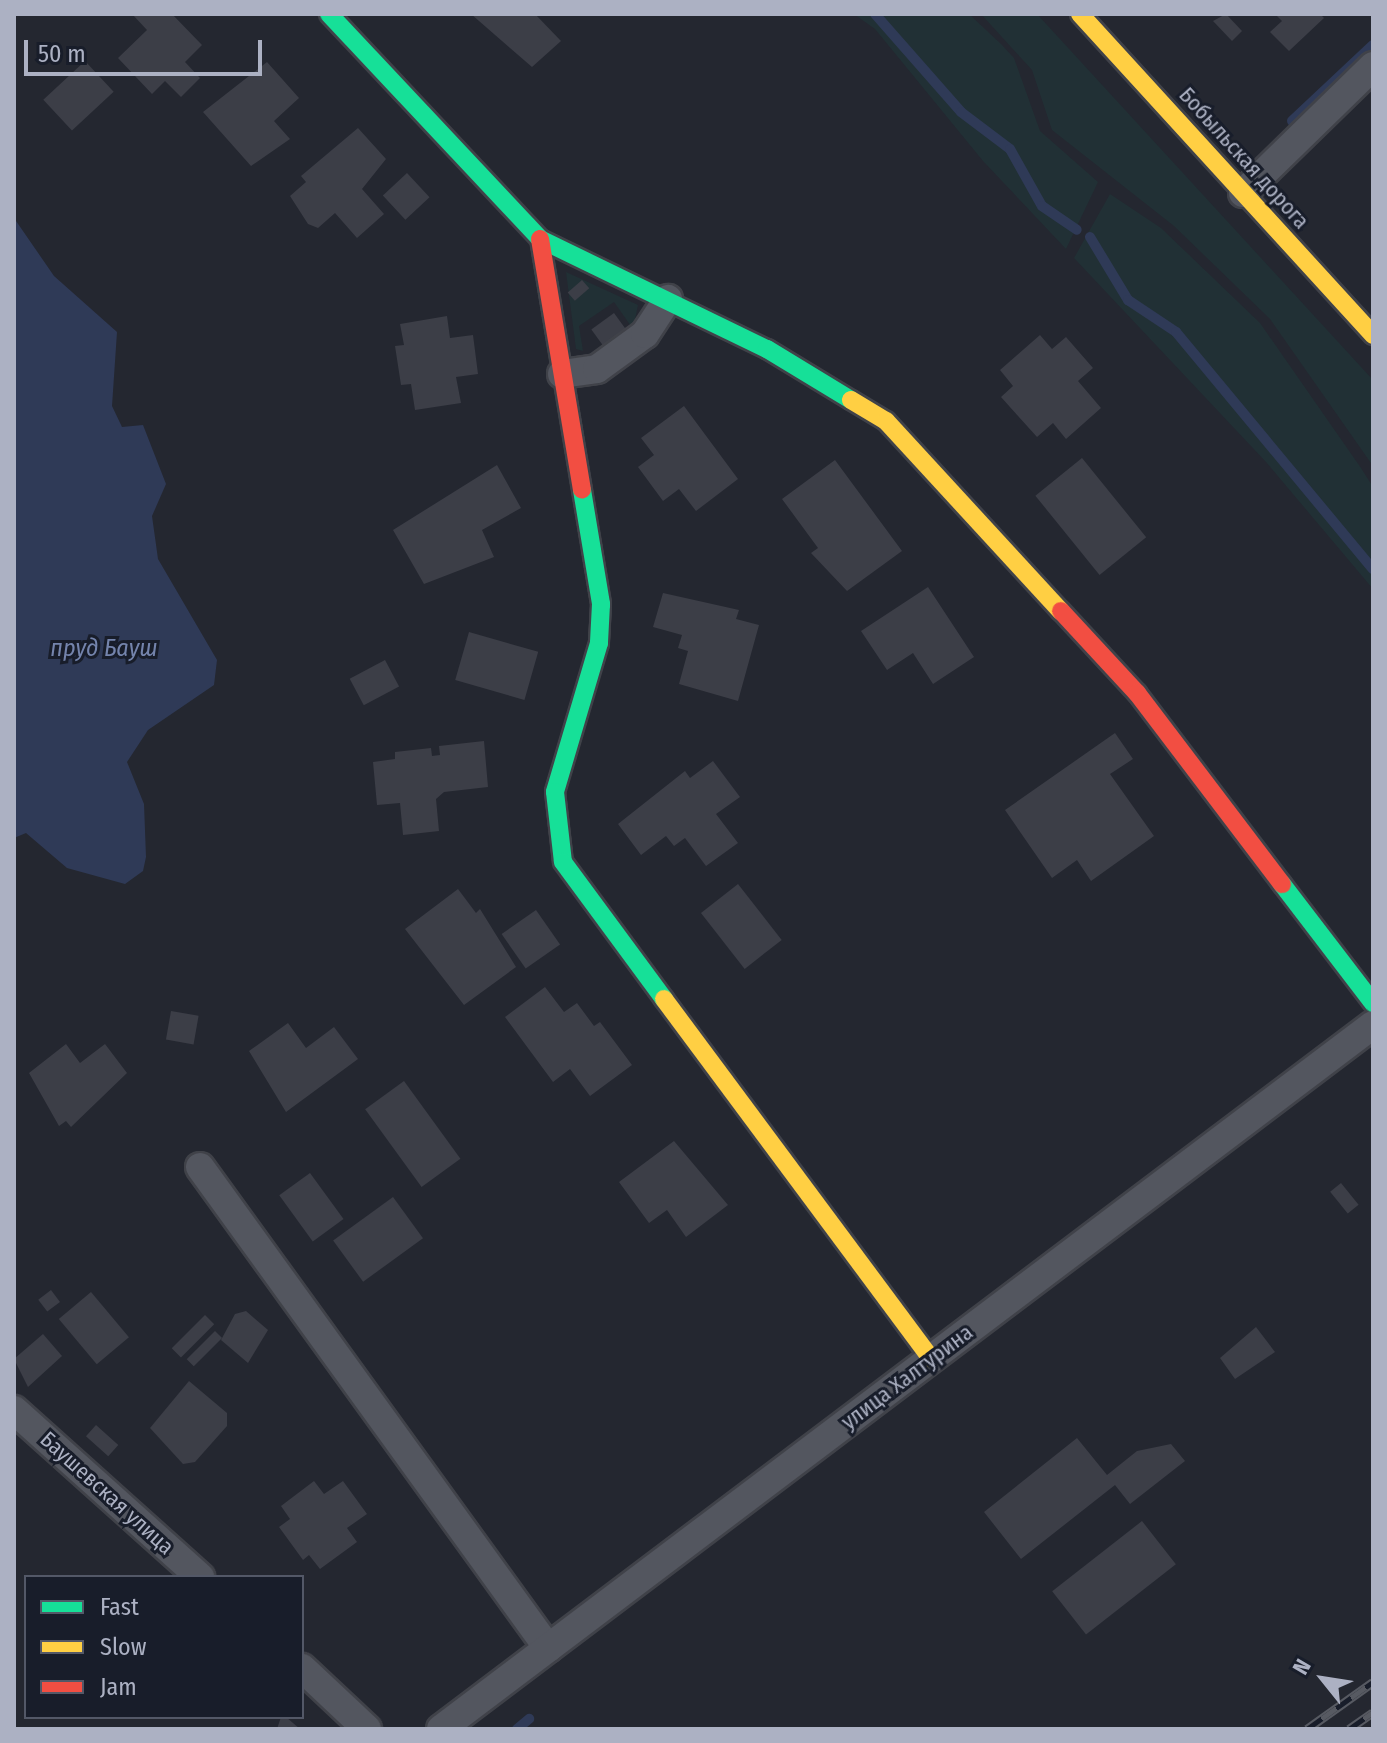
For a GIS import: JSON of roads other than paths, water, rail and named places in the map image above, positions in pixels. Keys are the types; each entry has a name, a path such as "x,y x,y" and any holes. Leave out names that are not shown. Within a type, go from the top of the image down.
{"street":[{"path":"329,14 540,239 668,299 843,390 886,421 1137,693 1373,1003"},
{"name":"Бобыльская дорога","path":"1080,14 1373,335"},
{"path":"1243,193 1373,66"},
{"path":"540,239 601,604 599,643 555,792 563,862 931,1359"},
{"path":"562,374 597,369 645,334 668,299"},
{"name":"улица Халтурина","path":"441,1729 1373,1025"},
{"path":"200,1167 548,1648"},
{"name":"Баушевская улица","path":"14,1410 198,1575"},
{"path":"304,1670 367,1729"}],"water":[{"name":"пруд Бауш","path":"14,218 54,276 117,332 112,406 122,427 143,425 166,484 152,516 158,559 217,660 214,685 148,730 127,762 144,804 146,857 143,871 125,884 67,868 26,833 14,838"}],"waterway":[{"path":"875,14 961,112 1010,149 1042,206 1077,230"},
{"path":"1292,121 1373,45"},
{"path":"1090,237 1128,300 1176,332 1373,569"},
{"path":"517,1729 529,1719"}],"railway":[{"path":"1307,1729 1373,1682"},
{"path":"1349,1729 1373,1712"}]}
